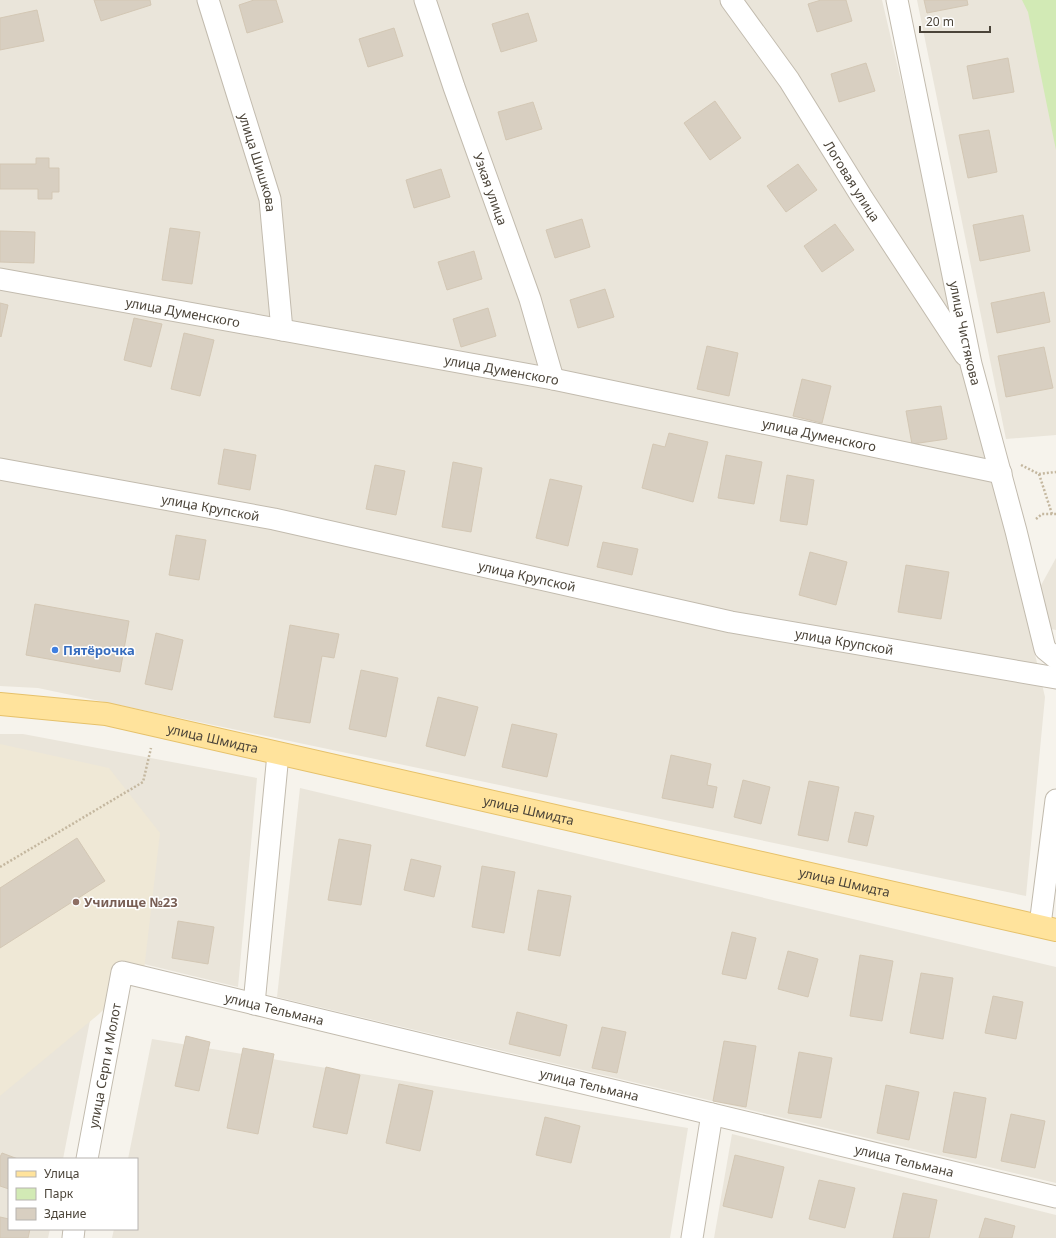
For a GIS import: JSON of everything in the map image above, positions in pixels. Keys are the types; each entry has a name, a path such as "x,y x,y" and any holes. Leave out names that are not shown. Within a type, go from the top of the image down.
{"main road":[{"name":"улица Шмидта","path":"0,704 106,714 1048,928"}],"street":[{"name":"улица Шишкова","path":"208,0 270,199 282,330"},
{"name":"Узкая улица","path":"425,0 454,87 530,299 553,379"},
{"name":"Логовая улица","path":"731,0 789,80 863,199 971,364"},
{"name":"улица Чистякова","path":"896,0 971,364 1001,473 1045,649 1056,658"},
{"name":"улица Думенского","path":"0,279 553,379 1001,473"},
{"name":"улица Крупской","path":"0,469 274,519 731,622 1056,678"},
{"path":"254,1004 278,754"},
{"path":"1048,928 1056,800"},
{"name":"улица Тельмана","path":"122,972 1056,1197"},
{"name":"улица Серп и Молот","path":"87,1158 122,972"},
{"path":"692,1238 712,1114"}],"path":[{"path":"994,450 1039,474 1056,472"},
{"path":"1039,474 1052,514"},
{"path":"0,867 143,782 157,726"}],"shaded area":[{"path":"0,0 882,0 1045,697 1026,896 38,688 0,686"},
{"path":"917,0 1056,0 1056,435 1006,439"},
{"path":"1056,558 1056,630 1051,629 1039,589"},
{"path":"0,734 23,734 257,778 238,987 103,954 63,1158 8,1158 8,1230 50,1230 48,1238 0,1238"},
{"name":"Училище №23","path":"0,744 109,768 160,833 144,970 99,1014 0,1096"},
{"path":"300,788 1056,967 1056,1183 277,997"},
{"path":"152,1039 688,1128 670,1238 112,1238 114,1230 138,1230 138,1158 128,1158"},
{"path":"732,1134 1056,1215 1056,1238 714,1238"}],"green space":[{"path":"1022,0 1056,0 1056,150 1028,12"}],"building":[{"path":"94,0 150,0 151,5 101,21"},
{"path":"254,0 276,0 283,22 247,33 239,5"},
{"path":"821,0 846,0 852,21 817,32 808,4"},
{"path":"924,0 967,0 968,5 927,13"},
{"path":"37,10 44,41 0,50 0,18"},
{"path":"528,13 537,41 501,52 492,24"},
{"path":"394,28 403,56 368,67 359,39"},
{"path":"1008,58 1014,92 973,99 967,66"},
{"path":"866,63 875,91 839,102 831,74"},
{"path":"715,101 741,138 710,160 684,123"},
{"path":"533,102 542,129 506,140 498,112"},
{"path":"989,130 997,172 968,178 959,135"},
{"path":"36,158 49,158 49,168 59,168 59,192 52,192 52,199 38,199 38,189 0,189 0,164 36,164"},
{"path":"798,164 817,190 786,212 767,186"},
{"path":"441,169 450,197 414,208 406,180"},
{"path":"1023,215 1030,251 980,261 973,225"},
{"path":"582,219 590,247 555,258 546,230"},
{"path":"835,224 854,250 822,272 804,246"},
{"path":"170,228 200,232 192,284 162,280"},
{"path":"0,231 35,232 34,263 0,262"},
{"path":"474,251 482,279 447,290 438,262"},
{"path":"605,289 614,317 578,328 570,300"},
{"path":"1044,292 1050,322 997,333 991,303"},
{"path":"0,303 8,305 1,337 0,336"},
{"path":"488,308 496,336 461,347 453,319"},
{"path":"134,318 162,324 151,367 124,360"},
{"path":"184,333 214,340 200,396 171,389"},
{"path":"707,346 738,353 729,396 697,389"},
{"path":"1044,347 1053,388 1006,397 998,356"},
{"path":"802,379 831,386 822,423 793,416"},
{"path":"941,406 947,439 912,444 906,411"},
{"path":"669,433 708,442 693,502 642,488 653,444 665,447"},
{"path":"224,449 256,455 250,490 218,484"},
{"path":"726,455 762,462 754,504 718,498"},
{"path":"453,462 482,468 471,532 442,527"},
{"path":"375,465 405,471 396,515 366,509"},
{"path":"787,475 814,480 807,525 780,521"},
{"path":"550,479 582,486 568,546 536,538"},
{"path":"176,535 206,540 199,580 169,575"},
{"path":"603,542 638,549 632,575 597,567"},
{"path":"810,552 847,562 836,605 799,595"},
{"path":"906,565 949,572 941,619 898,612"},
{"path":"35,604 129,621 120,672 26,655"},
{"path":"290,625 339,634 334,658 322,656 310,723 274,717"},
{"path":"156,633 183,640 172,690 145,684"},
{"path":"361,670 398,678 386,737 349,729"},
{"path":"438,697 478,707 465,756 426,746"},
{"path":"512,724 557,734 547,777 502,767"},
{"path":"671,755 711,764 707,785 717,787 713,808 662,798"},
{"path":"743,780 770,787 761,824 734,817"},
{"path":"809,781 839,787 828,841 798,835"},
{"path":"855,812 874,816 867,846 848,842"},
{"path":"77,838 105,881 0,948 0,888"},
{"path":"339,839 371,845 361,905 328,900"},
{"path":"411,859 441,866 434,897 404,890"},
{"path":"482,866 515,872 504,933 472,927"},
{"path":"538,890 571,896 560,956 528,950"},
{"path":"178,921 214,927 208,964 172,958"},
{"path":"732,932 756,938 746,979 722,974"},
{"path":"788,951 818,959 808,997 778,989"},
{"path":"860,955 893,961 882,1021 850,1016"},
{"path":"921,973 953,978 943,1039 910,1033"},
{"path":"993,996 1023,1002 1016,1039 985,1033"},
{"path":"517,1012 567,1025 560,1056 509,1044"},
{"path":"602,1027 626,1032 617,1073 592,1068"},
{"path":"186,1036 210,1042 199,1091 175,1086"},
{"path":"724,1041 756,1046 746,1107 713,1101"},
{"path":"243,1048 274,1054 258,1134 227,1128"},
{"path":"799,1052 832,1058 821,1118 788,1113"},
{"path":"326,1067 360,1075 347,1134 313,1127"},
{"path":"399,1084 433,1091 420,1151 386,1143"},
{"path":"886,1085 919,1092 909,1140 877,1133"},
{"path":"954,1092 986,1098 976,1158 943,1152"},
{"path":"1011,1114 1045,1121 1035,1168 1001,1161"},
{"path":"545,1117 580,1126 571,1163 536,1155"},
{"path":"2,1153 15,1158 8,1158 8,1189 0,1186 0,1157"},
{"path":"735,1155 784,1167 772,1218 723,1206"},
{"path":"819,1180 855,1188 845,1228 809,1219"},
{"path":"903,1193 937,1200 929,1238 893,1238"},
{"path":"0,1217 8,1219 8,1230 30,1230 28,1238 0,1238"},
{"path":"985,1218 1015,1226 1012,1238 979,1238"}],"place":[{"name":"Пятёрочка","path":"55,650"},
{"name":"Училище №23","path":"76,902"}]}
